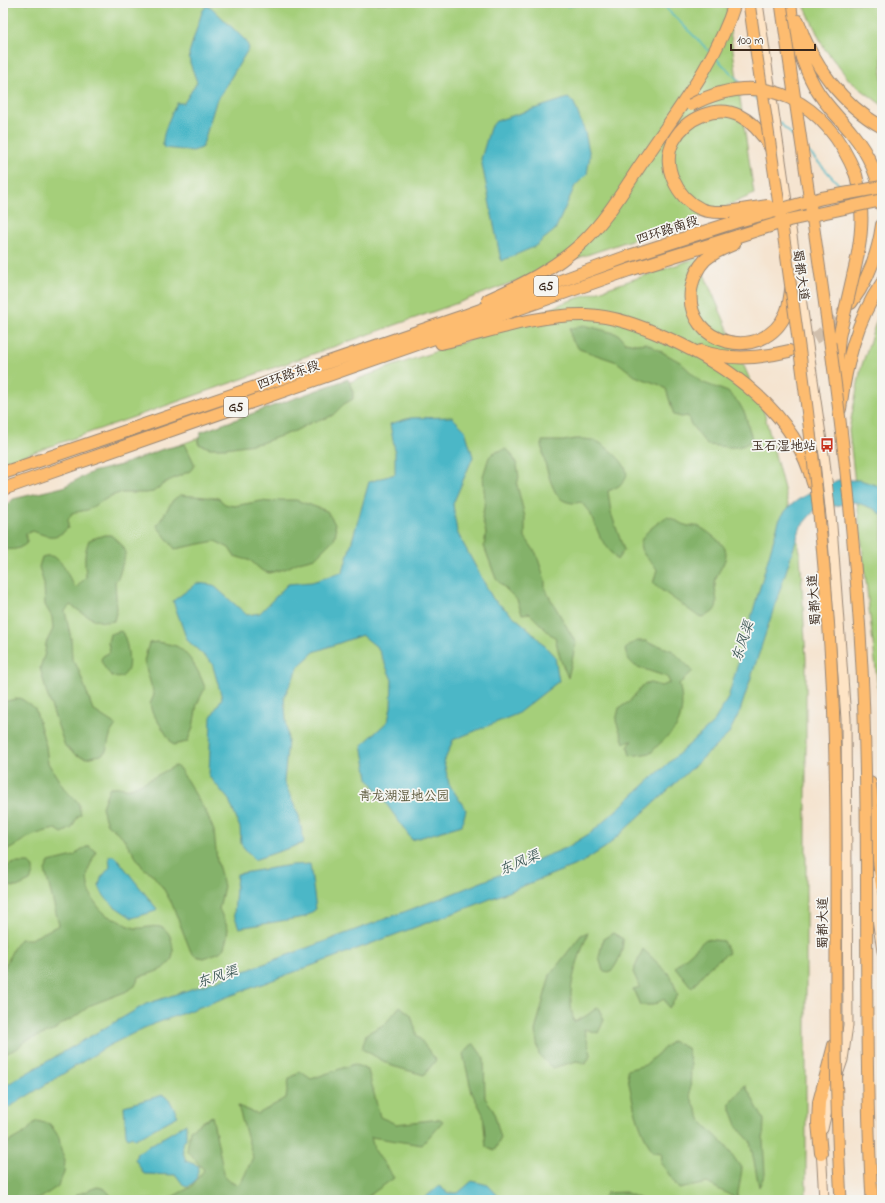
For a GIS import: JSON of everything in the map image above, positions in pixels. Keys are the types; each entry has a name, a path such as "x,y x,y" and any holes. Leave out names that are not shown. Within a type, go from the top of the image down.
{"highway":[{"path":"468,321 559,262 583,242 604,219 667,126 724,35 735,3"},
{"name":"蜀都大道","path":"749,3 801,362 820,522 826,592 834,737 836,1081 841,1200"},
{"path":"753,3 816,462 828,526 837,704 840,850 838,1014 833,1054 820,1092 818,1123 821,1153"},
{"name":"蜀都大道","path":"780,3 841,428 857,598 862,667 867,812 866,1012 872,1200"},
{"path":"791,3 814,59 830,81 850,102 882,128"},
{"path":"791,3 796,40 802,61 815,88 831,111 864,149 874,167 881,191 882,206"},
{"path":"667,126 691,105 707,96 736,89 753,88 778,92 796,100 825,123 847,153 856,175 861,193 863,213 861,237 839,337 836,361 836,382 840,410 843,460 864,670 869,773 882,886"},
{"path":"731,217 702,210 684,197 676,187 670,163 670,152 674,140 680,131 690,121 714,112 728,112 739,115 762,132 773,151"},
{"name":"四环路南段","path":"468,321 626,257 731,217 882,187"},
{"name":"G5","path":"468,321 629,270 736,239 789,220 882,200"},
{"path":"851,303 862,288 871,271 879,244 882,225"},
{"path":"736,239 706,259 698,268 692,283 690,297 694,311 699,323 708,333 721,340 744,344 757,341 769,334 778,326 786,314 792,282"},
{"path":"840,410 844,378 852,347 863,316 882,283"},
{"path":"383,349 468,321 588,315 639,325 685,346 719,366 749,388 785,425 816,462"},
{"name":"四环路东段","path":"3,473 468,321"},
{"path":"685,346 720,356 744,358 768,356 789,351"},
{"name":"四环路东段","path":"3,489 383,349"}],"main road":[{"path":"758,3 816,462 828,526"},
{"path":"776,3 843,460"},
{"path":"849,524 865,825 882,951"},
{"path":"821,1153 824,1200"}],"green space":[{"path":"3,3 726,3 754,194 711,213 566,262 455,304 3,463"},
{"path":"803,3 882,3 882,105 850,81 824,48"},
{"name":"青龙湖湿地公园","path":"697,258 764,412 800,551 806,659 806,1200 3,1200 3,510 396,365 526,321 563,303"},
{"path":"882,304 881,715 849,430 861,368"},
{"path":"584,325 618,334 625,342 636,344 646,343 680,362 701,382 728,392 739,403 745,414 752,439 743,446 738,447 707,445 690,423 688,416 681,417 674,415 666,389 660,385 635,376 617,362 579,349 571,339 570,329"},
{"path":"348,379 353,392 353,399 344,404 333,415 327,418 312,422 295,431 261,443 225,448 210,448 198,444 201,432"},
{"path":"576,439 593,440 602,444 619,459 626,470 627,475 622,484 608,491 611,513 624,550 617,560 601,539 590,513 581,502 570,503 562,500 553,488 550,480 545,462 542,441 563,441"},
{"path":"185,444 195,465 190,471 166,482 153,492 120,493 111,496 87,510 72,513 68,520 68,528 56,536 43,535 33,531 25,534 28,542 22,547 3,549 3,506 8,504 13,499 63,487 92,472 121,465 163,449"},
{"path":"505,449 511,453 517,465 519,477 517,485 525,517 525,537 536,553 545,580 545,589 576,643 568,678 560,658 555,637 529,613 522,614 517,600 496,579 484,546 486,533 482,518 485,502 483,476 489,457 493,453"},
{"path":"180,495 218,498 225,504 234,506 261,501 270,502 278,500 296,500 327,511 335,524 336,532 334,539 315,558 269,573 261,570 251,561 234,556 229,548 215,541 175,549 157,526 173,500"},
{"path":"666,517 672,518 686,526 700,527 724,546 726,557 716,578 715,584 717,601 716,606 714,611 709,614 701,617 695,614 653,584 657,569 643,553 641,542 647,532"},
{"path":"104,535 111,535 122,545 126,552 119,576 115,582 117,609 114,621 108,622 96,620 70,605 65,611 71,638 72,660 78,668 93,710 116,725 111,732 106,751 101,755 86,758 76,755 65,746 47,694 40,668 45,653 46,643 53,629 52,617 45,605 44,584 39,567 42,557 54,557 63,565 76,588 86,577 85,555 89,540"},
{"path":"121,631 127,644 129,662 127,671 120,678 112,676 108,672 101,659 110,652 108,642 110,634"},
{"path":"637,641 646,641 673,651 693,671 679,684 682,708 680,720 674,730 651,753 630,756 628,747 632,741 624,743 616,721 619,708 629,702 644,684 650,683 661,686 670,683 667,677 635,666 629,660 625,650 629,645"},
{"path":"157,642 176,646 181,649 190,658 201,677 205,688 197,704 193,728 187,742 173,745 152,712 150,704 154,695 144,661 149,643"},
{"path":"20,698 35,708 46,746 48,763 65,790 78,802 81,814 77,817 72,828 62,833 56,829 40,833 3,851 3,702"},
{"path":"175,766 180,769 207,814 214,831 217,861 224,886 219,909 228,928 224,948 220,952 204,958 195,956 191,952 172,904 163,888 152,874 143,868 122,836 107,824 102,807 109,788 130,788"},
{"path":"89,846 96,851 89,868 87,881 91,895 98,907 108,916 120,920 131,927 139,928 156,926 163,928 171,939 173,951 172,958 165,967 153,973 139,977 135,986 125,992 91,1005 72,1019 62,1023 56,1030 25,1041 18,1048 3,1055 3,970 14,947 20,939 31,939 59,925 45,870 49,862 74,856 80,850"},
{"path":"15,863 29,863 31,865 33,871 30,881 17,887 3,886 3,868"},
{"path":"588,932 576,966 572,987 571,998 574,1022 586,1016 598,1007 604,1020 598,1033 584,1029 591,1054 586,1064 577,1061 552,1068 539,1055 535,1031 550,975 581,935"},
{"path":"613,933 623,939 621,952 611,972 603,971 599,957 603,939"},
{"path":"706,939 723,941 729,953 709,968 692,988 675,967"},
{"path":"643,949 671,976 678,995 669,1008 664,999 653,1005 640,1005 633,989 640,987 633,972"},
{"path":"400,1006 411,1015 417,1035 436,1060 424,1075 392,1066 362,1049 366,1034 385,1024"},
{"path":"672,1041 687,1048 691,1065 690,1095 701,1121 726,1146 742,1169 737,1199 707,1183 679,1189 661,1163 662,1153 653,1152 643,1133 633,1102 627,1070 645,1065"},
{"path":"473,1043 484,1058 485,1098 493,1109 501,1138 494,1151 486,1147 483,1114 472,1093 463,1054"},
{"path":"354,1064 368,1070 380,1117 396,1124 440,1119 443,1121 422,1145 371,1137 374,1149 394,1178 363,1200 166,1200 191,1187 204,1170 187,1151 190,1130 212,1116 225,1178 237,1185 242,1181 253,1157 238,1106 258,1114 286,1098 289,1079 300,1071 311,1079"},
{"path":"745,1085 764,1120 763,1141 765,1174 759,1187 750,1141 738,1128 729,1104"},
{"path":"37,1121 50,1124 59,1137 61,1150 65,1160 64,1173 58,1186 41,1198 3,1200 3,1145 26,1132"},
{"path":"97,1187 103,1188 107,1191 113,1200 71,1200 76,1195"},
{"path":"625,1192 643,1200 603,1200 606,1193"}],"water":[{"path":"206,6 211,7 246,41 249,48 216,102 202,148 193,151 164,148 163,138 169,119 177,103 184,103 197,82 190,63 189,53 202,12"},
{"path":"568,98 574,103 585,132 590,156 587,174 575,186 555,230 534,247 501,261 481,159 490,128 496,121"},
{"path":"452,417 465,430 473,457 453,504 457,532 493,599 531,631 555,657 559,681 517,714 453,740 444,762 449,784 466,810 462,825 412,840 368,778 362,745 388,721 391,707 392,680 378,648 362,635 314,652 299,666 284,697 288,741 284,782 299,816 304,843 254,860 241,844 240,828 229,800 209,776 211,717 222,698 212,663 187,640 173,601 197,583 213,585 247,615 260,613 288,584 312,582 343,572 369,482 395,474 395,451 390,424 410,418"},
{"name":"东风渠","path":"838,480 860,480 882,487 882,515 874,509 855,502 815,510 801,526 740,711 728,735 606,847 581,863 470,907 146,1027 108,1046 3,1111 3,1087 146,1004 234,975 444,897 566,848 592,832 713,723 728,698 779,521 790,506 804,496"},
{"path":"109,856 115,856 157,909 153,912 132,918 108,901 99,886 101,878 110,867"},
{"path":"310,864 316,909 305,917 239,928 234,914 237,874 291,865"},
{"path":"163,1095 169,1099 178,1116 135,1139 132,1136 128,1138 126,1135 124,1106"},
{"path":"186,1124 186,1139 182,1144 183,1152 186,1161 199,1166 196,1180 188,1187 184,1186 176,1175 144,1174 135,1159 137,1153"},
{"path":"472,1181 488,1185 502,1200 422,1200 439,1186 448,1193 458,1193"}],"waterway":[{"path":"562,3 568,6 585,3"},
{"path":"664,3 667,9 709,51"},
{"path":"716,58 743,85"},
{"path":"752,95 758,101"},
{"path":"779,122 796,139"},
{"path":"807,150 844,190"}],"tunnel":[{"path":"798,347 820,335 847,308"}],"place":[{"name":"玉石湿地站","path":"827,445"}]}
